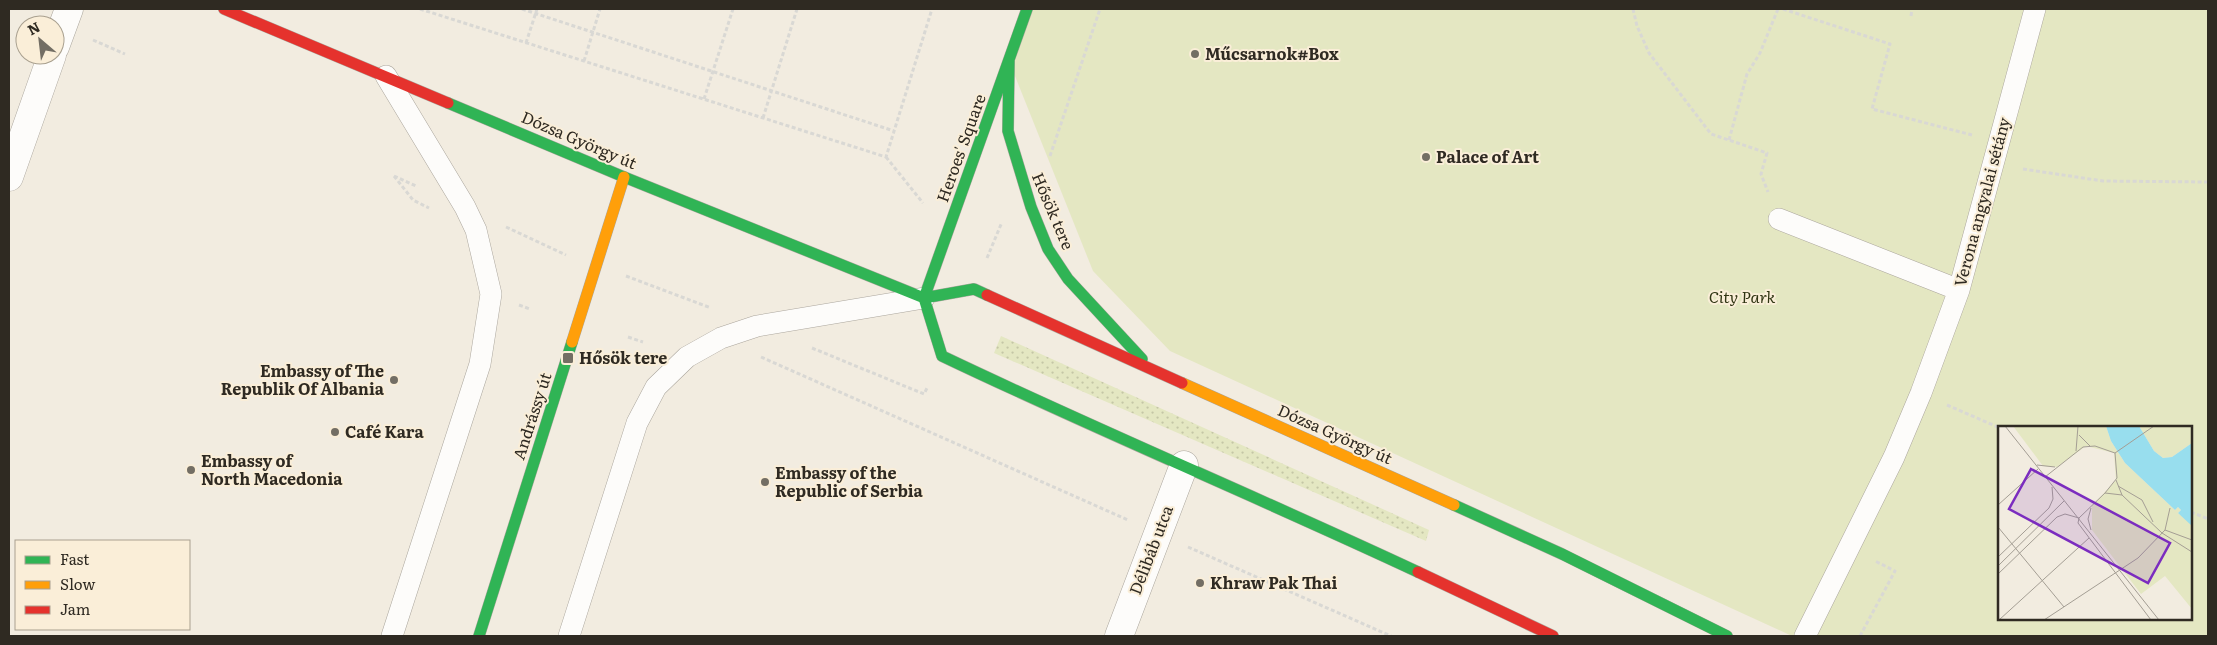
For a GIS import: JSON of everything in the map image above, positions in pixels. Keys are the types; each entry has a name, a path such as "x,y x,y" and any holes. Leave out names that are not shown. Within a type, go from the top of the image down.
{"main road":[{"name":"Heroes' Square","path":"924,298 1026,9"},
{"name":"Dózsa György út","path":"228,10 624,177 924,298"},
{"name":"Hősök tere","path":"1009,61 1008,131 1031,207 1048,249 1068,279 1152,369"},
{"name":"Andrássy út","path":"479,636 624,177"},
{"name":"Dózsa György út","path":"974,289 1562,554 1727,636"},
{"path":"974,289 924,298 942,356 1077,420 1184,464 1553,636"}],"street":[{"path":"9,177 48,65"},
{"name":"Délibáb utca","path":"1118,636 1184,464"}],"lane":[{"name":"Verona angyalai sétány","path":"1805,636 1894,457 1921,393 1959,290 2035,9"},
{"path":"386,76 465,207 476,230 491,294 480,364 392,636"},
{"path":"1779,220 1959,290"},
{"path":"569,636 637,422 656,386 687,357 721,338 757,326 924,298"}],"path":[{"path":"420,9 886,157 926,206"},
{"path":"522,9 536,11 593,32 894,131"},
{"path":"584,61 600,9"},
{"path":"704,99 733,9"},
{"path":"763,118 797,9"},
{"path":"886,157 932,9"},
{"path":"1049,161 1100,9"},
{"path":"1633,9 1637,26 1649,53 1711,134 1766,153 1761,174 1779,220"},
{"path":"1729,140 1747,74 1760,53 1778,9"},
{"path":"1783,9 1890,44 1872,109 1999,143"},
{"path":"1911,16 1912,9"},
{"path":"526,43 536,11"},
{"path":"1993,164 2103,181 2208,182"},
{"path":"434,211 413,200 394,176 465,207 559,254 597,265 757,326"},
{"path":"974,289 1002,220"},
{"path":"519,305 530,309"},
{"path":"628,337 643,342"},
{"path":"805,346 924,394"},
{"path":"761,356 931,431"},
{"path":"1921,393 1998,427"},
{"path":"2192,512 2208,519"},
{"path":"1848,548 1895,571 1860,636"}],"green space":[{"name":"City Park","path":"1027,9 2208,9 2208,636 1792,636 1170,351 1093,271 1009,61"},
{"path":"1001,336 1429,530 1426,541 994,353"}],"traffic: fast":[{"path":"924,298 1027,9"},
{"path":"1009,61 1008,131 1031,207 1048,249 1068,279 1142,359"},
{"path":"448,103 624,177 924,298 974,289 987,295"},
{"path":"924,298 942,356 1418,572"},
{"path":"479,636 572,342"},
{"path":"1454,505 1562,554 1727,636"}],"traffic: slow":[{"path":"572,342 624,177"},
{"path":"1182,383 1454,505"}],"traffic: jam":[{"path":"224,9 448,103"},
{"path":"987,295 1182,383"},
{"path":"1418,572 1553,636"}],"place":[{"name":"Műcsarnok#Box","path":"1195,54"},
{"name":"Palace of Art","path":"1426,157"},
{"name":"Hősök tere","path":"568,358"},
{"name":"Embassy of The Republik Of Albania","path":"394,380"},
{"name":"Café Kara","path":"335,432"},
{"name":"Embassy of North Macedonia","path":"191,470"},
{"name":"Embassy of the Republic of Serbia","path":"765,482"},
{"name":"Khraw Pak Thai","path":"1200,583"}]}
